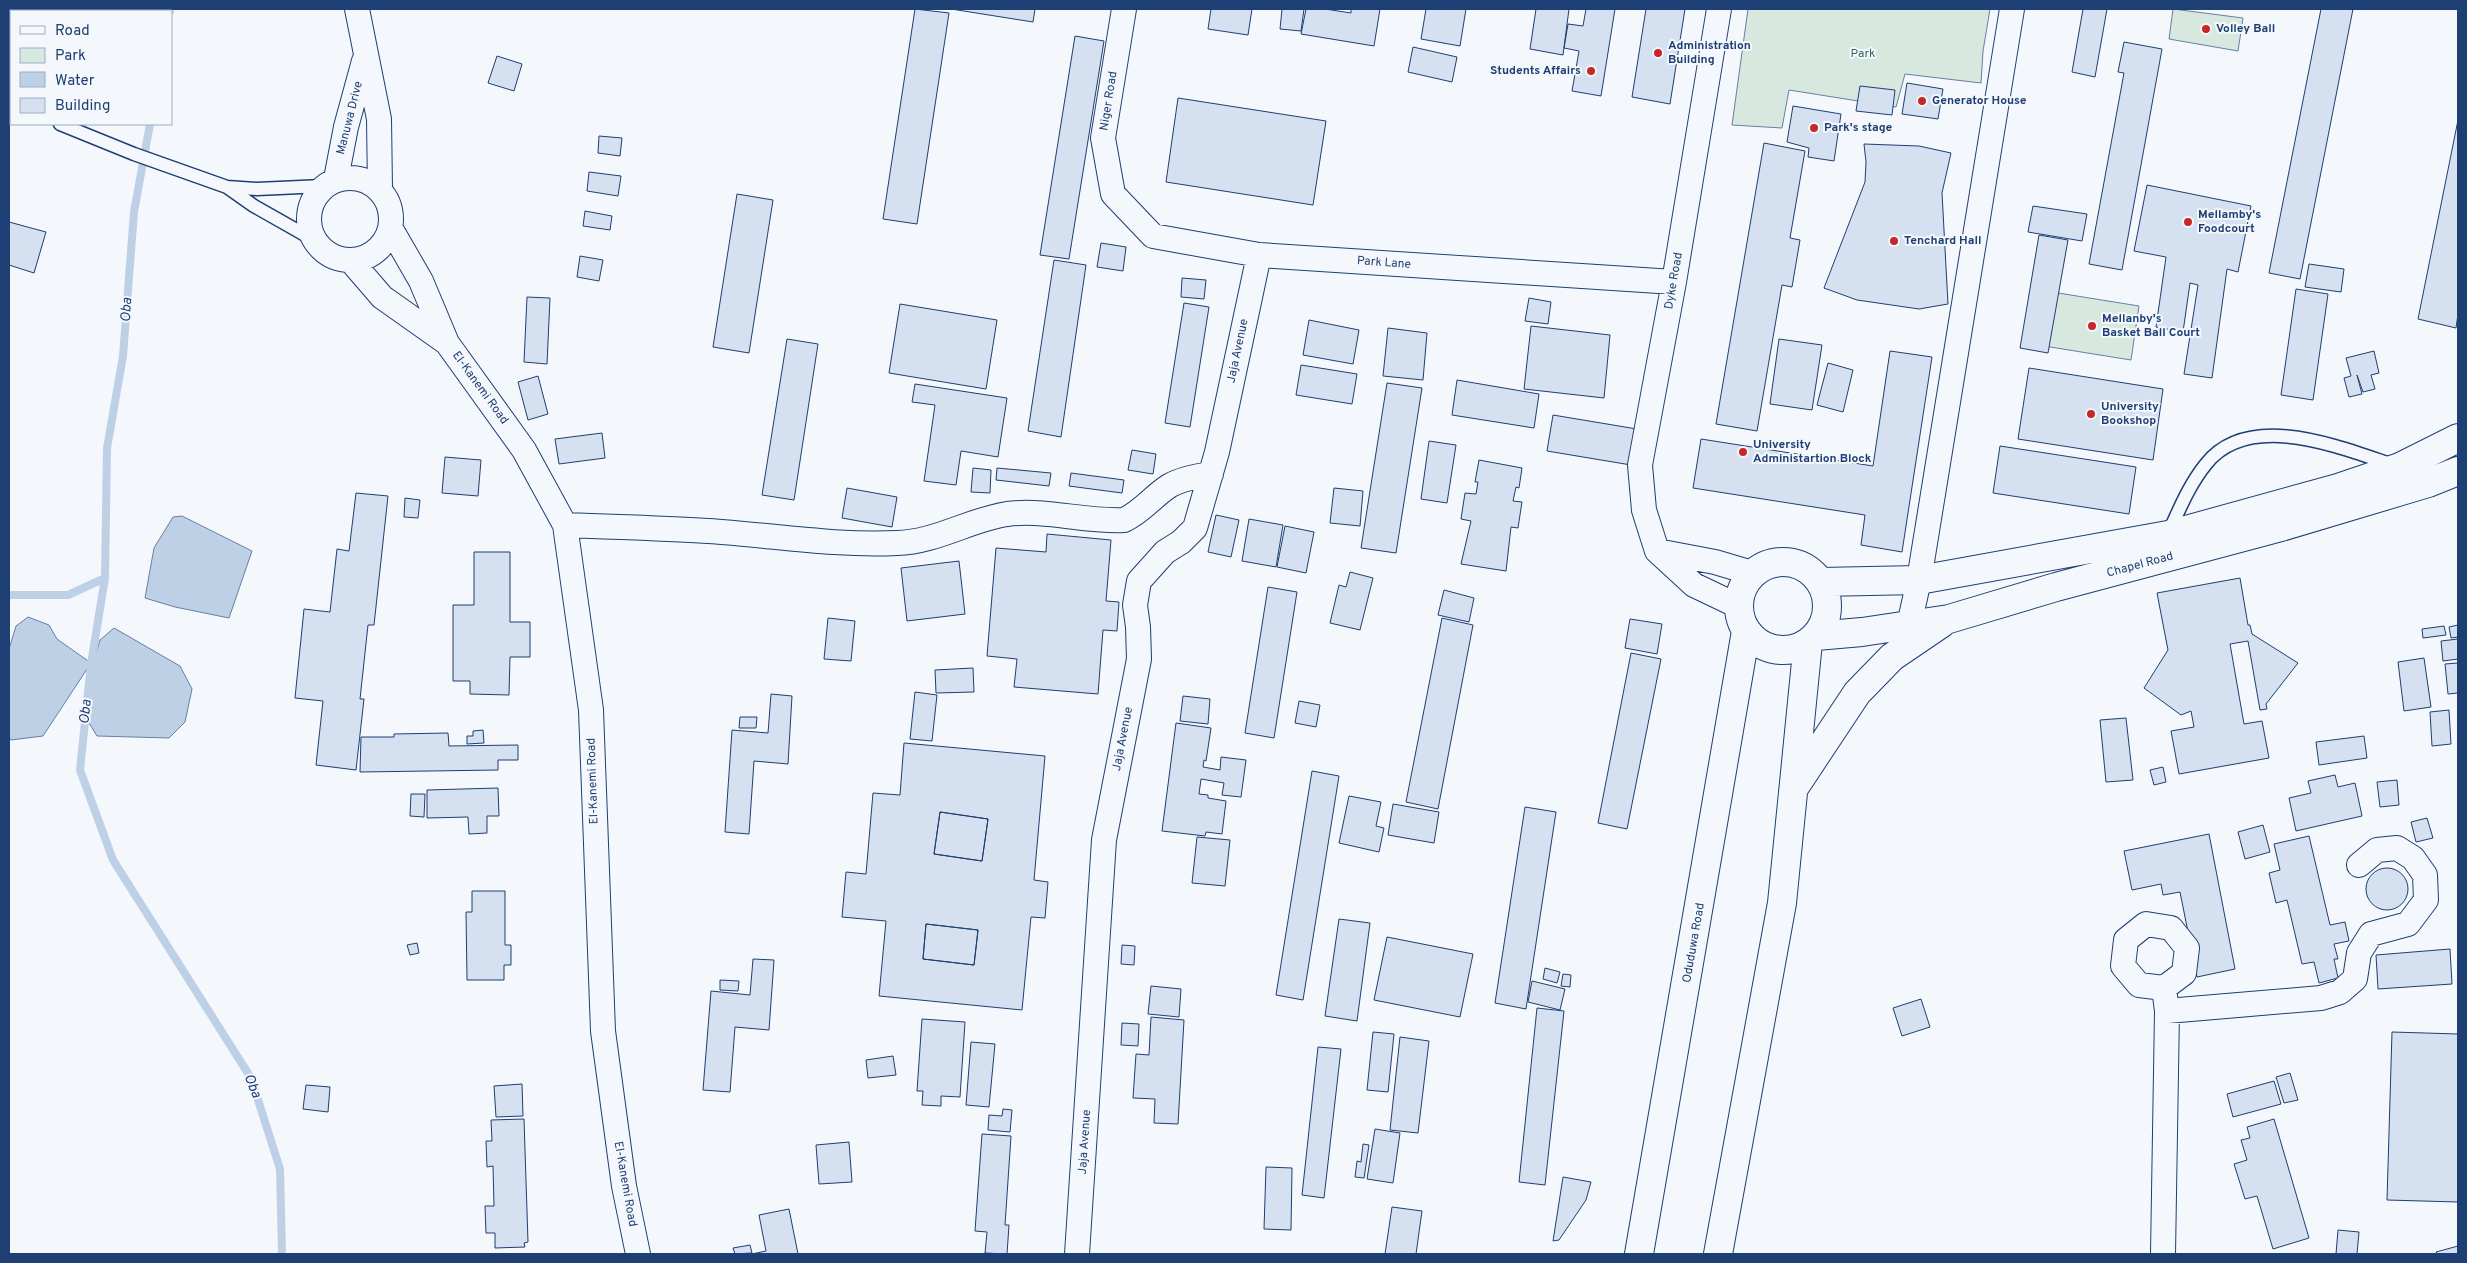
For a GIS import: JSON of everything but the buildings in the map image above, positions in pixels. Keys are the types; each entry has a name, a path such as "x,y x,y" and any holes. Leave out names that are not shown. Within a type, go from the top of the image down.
{"street":[{"name":"Manuwa Drive","path":"357,9 379,120 380,189"},
{"name":"Niger Road","path":"1113,194 1103,138 1124,9"},
{"name":"Dyke Road","path":"1719,9 1674,282 1640,465 1644,510 1657,551 1694,585 1742,618"},
{"path":"1909,625 1919,580 2012,9"},
{"name":"Manuwa Drive","path":"330,183 365,57"},
{"path":"350,177 365,179 380,189 388,201 392,215 391,229 385,242 374,253 351,260 337,258 324,251 314,240 309,226 309,211 314,198 330,183 350,177"},
{"name":"Park Lane","path":"1113,194 1154,236 1259,255 1674,282"},
{"name":"El-Kanemi Road","path":"391,229 421,281 447,342 524,450 565,525 591,710 602,1031 624,1186 638,1254"},
{"name":"Jaja Avenue","path":"1077,1254 1104,840 1139,659 1135,605 1139,581 1165,552 1181,542 1195,528 1211,474 1259,255"},
{"name":"El-Kanemi Road","path":"351,260 382,297 447,342"},
{"name":"Chapel Road","path":"1820,582 1919,580 2168,535 2338,488 2400,467 2458,438"},
{"name":"Chapel Road","path":"1812,639 1949,619 2056,587 2281,527 2428,483 2458,471"},
{"path":"565,525 707,531 860,543 899,543 946,534 1007,514 1031,513 1124,520 1134,516 1169,486 1198,475 1211,474"},
{"path":"1657,551 1715,562 1752,573"},
{"path":"1783,561 1804,567 1820,582 1826,596 1827,610 1823,624 1812,639 1796,648 1782,650 1768,648 1756,641 1742,618 1744,582 1752,573 1772,562 1783,561"},
{"name":"Oduduwa Road","path":"1640,1254 1742,618"},
{"path":"1793,789 1857,693 1892,657 1949,619"},
{"path":"1718,1254 1782,903 1793,789 1812,639"},
{"path":"2163,1254 2166,1000 2321,998 2340,992 2355,979 2359,953 2371,934 2408,924 2426,900 2425,875 2413,858 2397,848 2377,850 2359,865"}],"lane":[{"path":"62,125 134,154 174,166 227,186 257,189 330,183"},
{"path":"227,186 254,206 314,240"},
{"path":"2168,535 2191,483 2207,462 2230,443 2263,434 2294,437 2355,452 2400,467"}],"green space":[{"name":"Park","path":"1748,9 1990,9 1983,51 1981,83 1905,74 1896,107 1789,90 1782,128 1732,125"},
{"name":"Volley Ball","path":"2173,9 2243,18 2238,51 2169,39"},
{"name":"Mellanby's Basket Ball Court","path":"2052,292 2139,306 2131,360 2044,346"}],"water":[{"path":"182,516 252,551 229,618 175,607 145,598 154,548 173,517"},
{"path":"28,617 49,625 57,639 91,663 43,736 11,740 9,737 9,649 16,626"},
{"path":"114,628 180,666 192,689 185,722 169,738 97,736 86,718 93,663 100,640"}],"waterway":[{"name":"Oba","path":"150,125 134,212 123,356 107,448 105,578 91,664 80,770 113,860 251,1078 280,1169 282,1254"},
{"path":"9,595 68,595 105,578"}],"place":[{"name":"Volley Ball","path":"2206,29"},
{"name":"Administration Building","path":"1658,53"},
{"name":"Students Affairs","path":"1591,71"},
{"name":"Generator House","path":"1922,101"},
{"name":"Park's stage","path":"1814,128"},
{"name":"Mellamby's Foodcourt","path":"2188,222"},
{"name":"Tenchard Hall","path":"1894,241"},
{"name":"Mellanby's Basket Ball Court","path":"2092,326"},
{"name":"University Bookshop","path":"2091,414"},
{"name":"University Administartion Block","path":"1743,452"}]}
